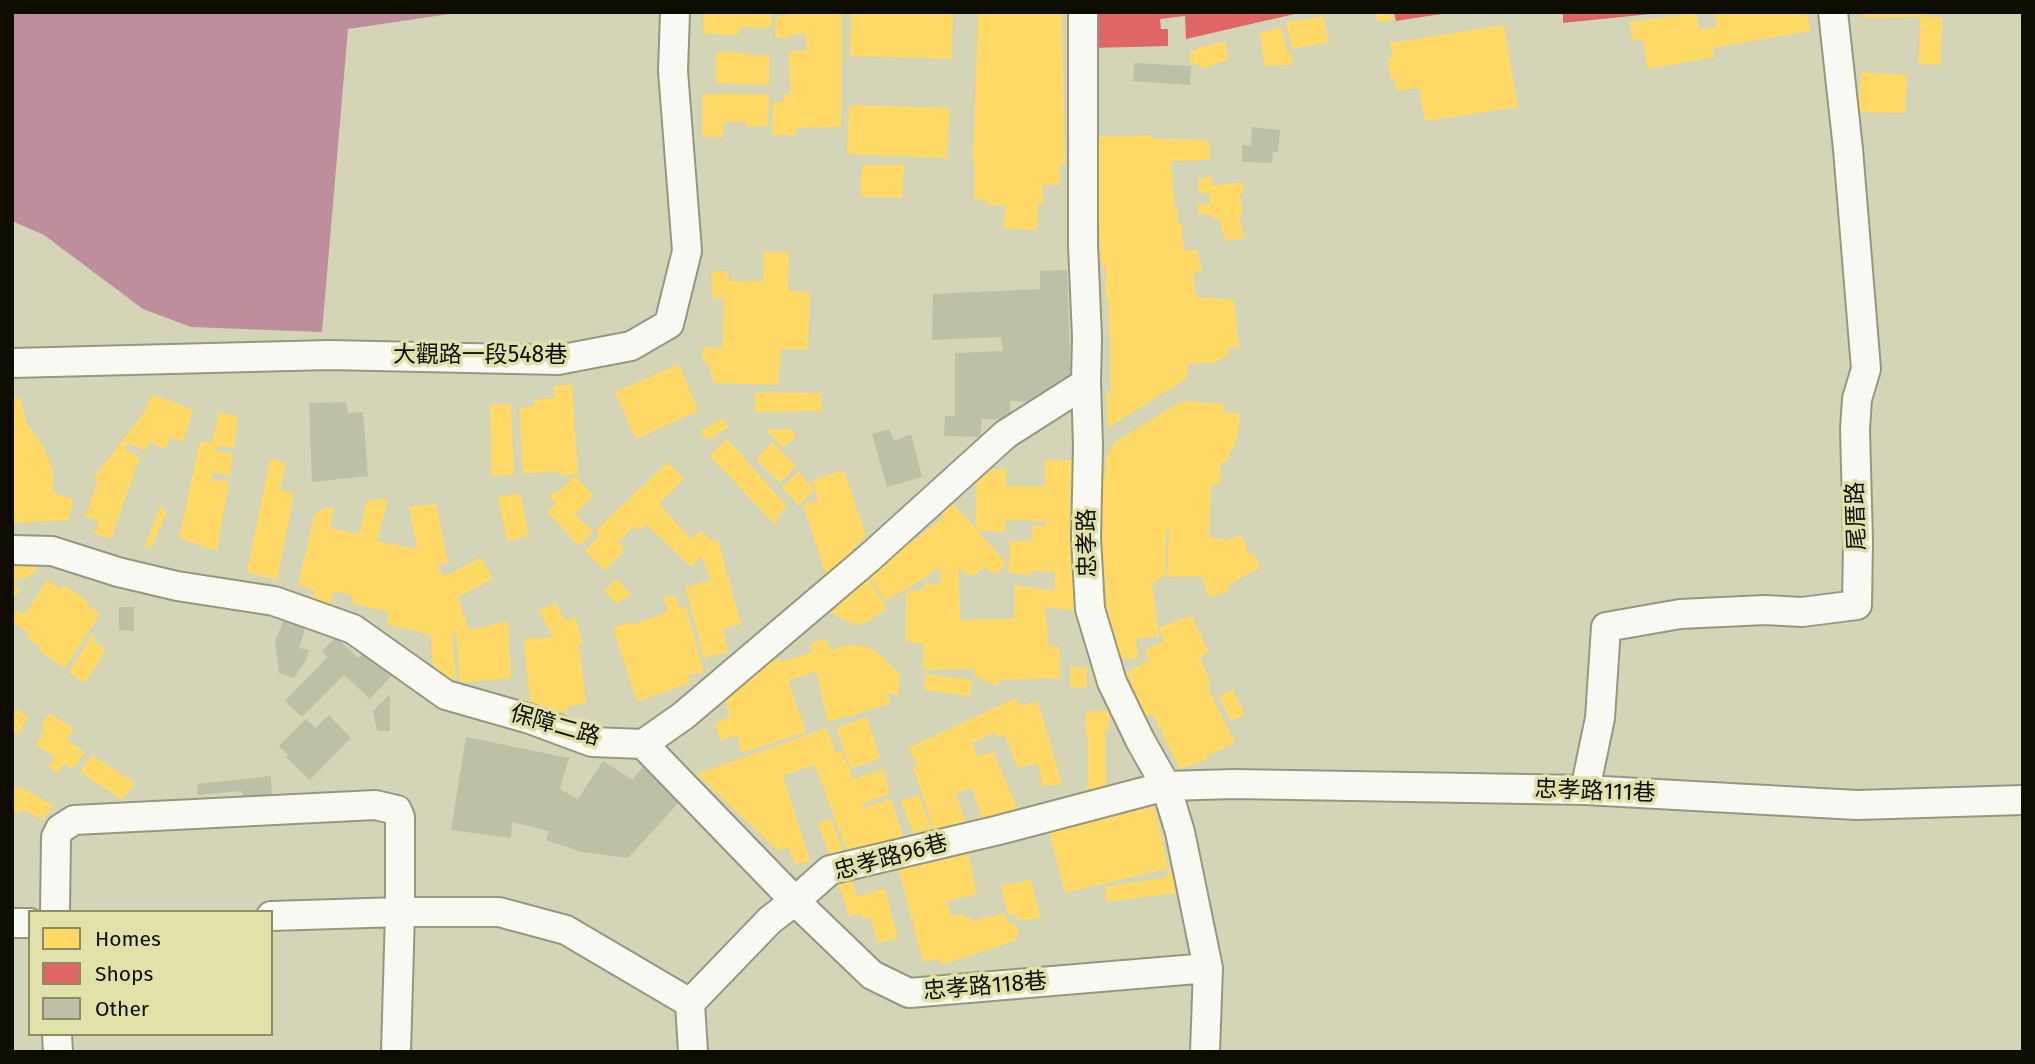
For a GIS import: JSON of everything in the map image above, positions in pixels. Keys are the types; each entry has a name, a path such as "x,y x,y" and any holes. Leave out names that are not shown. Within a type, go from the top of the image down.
{"street":[{"name":"大觀路一段548巷","path":"12,363 330,355 558,360 631,346 669,324 687,251 673,71 675,12"},
{"name":"忠孝路","path":"1083,12 1083,245 1088,446 1086,538 1090,609 1112,682 1166,786 1183,843 1208,968 1205,1052"},
{"name":"尾厝路","path":"1585,790 1600,719 1606,627 1680,614 1765,610 1802,612 1857,605 1855,429 1857,399 1866,369 1865,331 1849,149 1833,12"},
{"path":"795,901 643,744 683,716 869,558 1006,434 1086,383"},
{"name":"保障二路","path":"12,550 52,551 118,572 165,583 274,601 353,629 446,695 530,719 592,742 643,744"},
{"name":"忠孝路111巷","path":"1166,786 1234,784 1585,790 1857,805 2023,800"},
{"name":"忠孝路96巷","path":"690,1003 770,920 830,870 999,830 1166,786"},
{"path":"55,910 56,837 60,828 74,820 375,805 397,810 400,817 400,912 396,1052"},
{"name":"忠孝路118巷","path":"795,901 872,975 909,993 1208,968"},
{"path":"273,916 499,912 566,930 690,1003 693,1052"}],"shaded area":[{"path":"12,12 463,12 348,29 322,332 191,327 143,309 44,235 12,221"}],"building: Homes":[{"path":"703,12 771,12 771,28 739,27 739,35 704,34"},
{"path":"789,12 842,12 841,127 796,128 796,135 772,135 773,102 784,102 784,94 790,95 789,51 807,51 806,34 775,38 776,16 790,15"},
{"path":"851,12 953,12 952,59 850,56"},
{"path":"978,12 1062,12 1065,164 1060,164 1059,185 1042,185 1043,204 1038,203 1037,230 1003,228 1006,205 987,205 987,200 974,200"},
{"path":"1375,12 1391,12 1392,20 1377,22"},
{"path":"1714,12 1807,12 1811,31 1712,48 1715,57 1648,69 1643,40 1632,40 1630,22 1696,13 1699,29 1717,27"},
{"path":"1862,12 1928,12 1927,17 1942,17 1941,65 1919,64 1920,17 1863,18"},
{"path":"1323,16 1329,42 1292,49 1286,22"},
{"path":"1504,25 1518,107 1425,121 1419,88 1396,91 1394,77 1390,78 1388,58 1393,57 1390,43"},
{"path":"1281,27 1293,65 1265,66 1260,33"},
{"path":"1225,41 1228,60 1202,69 1202,66 1190,63 1190,51 1198,51 1197,48"},
{"path":"716,52 769,55 769,85 716,83"},
{"path":"1861,72 1907,75 1905,113 1858,112"},
{"path":"703,94 769,94 768,126 746,127 746,122 723,122 723,137 702,137"},
{"path":"849,105 950,108 947,158 847,154"},
{"path":"1152,135 1152,139 1209,140 1210,160 1171,161 1175,209 1178,208 1177,223 1182,223 1184,251 1197,249 1202,273 1193,273 1196,297 1234,300 1239,347 1228,348 1229,355 1213,363 1187,364 1187,378 1108,428 1106,393 1111,393 1109,299 1106,299 1106,267 1102,267 1093,137"},
{"path":"862,165 904,165 902,197 861,197"},
{"path":"1212,177 1213,186 1242,182 1244,193 1239,194 1243,212 1239,216 1245,238 1225,241 1219,219 1212,219 1211,214 1198,214 1198,204 1210,204 1209,193 1199,193 1198,179"},
{"path":"764,251 789,253 788,291 810,292 808,349 781,349 778,385 713,383 709,364 706,364 702,354 704,347 722,348 724,298 713,299 711,272 728,271 729,281 763,281"},
{"path":"679,364 698,411 636,439 615,392"},
{"path":"572,384 578,474 560,476 560,471 523,474 519,408 535,406 533,400 555,398 554,386"},
{"path":"755,392 821,393 822,411 755,412"},
{"path":"152,394 193,410 183,442 171,437 165,449 150,442 145,451 128,443 125,450 140,457 111,539 94,534 99,521 85,516 98,481 93,479 145,411"},
{"path":"12,398 21,398 25,421 43,446 53,470 53,492 74,500 68,520 14,523"},
{"path":"1182,401 1224,404 1223,412 1240,414 1238,436 1226,463 1221,463 1220,484 1211,485 1209,538 1224,541 1242,535 1250,556 1255,554 1260,568 1228,585 1230,590 1209,598 1201,576 1167,577 1169,530 1166,531 1165,575 1152,584 1159,636 1136,639 1138,658 1115,660 1109,642 1100,588 1106,587 1103,571 1099,571 1101,513 1098,512 1098,494 1103,492 1102,477 1105,476 1106,457 1115,442"},
{"path":"490,404 511,404 514,475 491,476"},
{"path":"219,412 238,417 234,448 217,446 216,452 233,454 230,476 213,472 211,479 229,482 217,551 179,538 200,441 212,443"},
{"path":"722,419 729,427 706,440 700,431"},
{"path":"765,429 791,429 796,436 783,448"},
{"path":"727,439 787,506 776,518 779,521 775,525 710,456"},
{"path":"772,442 796,466 780,483 756,459"},
{"path":"270,459 286,462 280,490 294,494 277,580 247,572"},
{"path":"1045,460 1073,460 1074,611 1045,607 1049,647 1059,646 1060,678 999,680 999,686 975,677 975,669 923,670 923,643 906,642 906,591 924,590 925,583 940,584 941,570 935,569 885,601 868,573 909,539 911,543 944,517 941,513 952,502 1006,563 997,573 984,567 976,575 966,574 959,567 960,620 1014,619 1015,585 1055,591 1055,572 1031,571 1030,575 1008,573 1010,541 1031,541 1032,525 1045,526 1046,521 1006,520 1005,532 979,531 976,528 976,480 989,474 988,470 1007,469 1006,486 1045,486"},
{"path":"668,462 684,479 659,504 691,539 701,530 712,542 718,540 741,624 723,629 728,652 704,658 685,587 711,580 701,556 691,567 646,524 639,531 634,526 618,542 625,549 605,571 585,551 600,535 596,530"},
{"path":"844,470 866,536 851,550 854,554 826,575 803,505 818,501 813,480"},
{"path":"798,472 814,489 799,506 782,488"},
{"path":"575,476 594,495 575,514 593,532 579,546 547,512 556,503 549,497"},
{"path":"520,493 529,536 507,541 498,497"},
{"path":"388,499 377,541 417,549 409,507 436,504 448,563 437,565 444,577 481,557 493,579 458,597 469,630 508,621 511,678 460,683 456,632 452,633 456,680 433,674 431,635 386,624 389,612 350,603 353,596 334,591 329,606 312,601 315,590 298,586 314,516 322,509 334,507 330,528 359,534 367,500"},
{"path":"160,507 167,511 152,548 145,546"},
{"path":"12,552 38,564 35,572 14,583 21,591 16,596 12,594"},
{"path":"865,574 887,609 859,626 834,615 828,605"},
{"path":"616,579 631,594 617,604 604,591"},
{"path":"47,580 60,589 63,585 88,601 86,604 100,614 65,668 39,651 41,647 27,638 30,634 12,622 18,610 25,614"},
{"path":"675,595 680,608 686,607 704,672 688,675 690,683 637,702 613,628 630,622 631,625 667,612 664,597"},
{"path":"556,603 565,621 575,617 583,643 579,644 586,703 567,707 568,712 531,712 524,639 553,637 539,611"},
{"path":"1191,615 1209,652 1200,657 1211,684 1207,686 1235,743 1207,756 1208,759 1180,769 1152,713 1143,718 1125,687 1131,681 1126,673 1149,660 1145,650 1164,641 1159,628"},
{"path":"92,635 97,639 95,642 106,650 85,683 69,672"},
{"path":"826,639 831,650 846,645 869,647 877,652 900,674 898,696 887,692 890,704 828,722 816,671 788,681 806,732 742,753 737,735 721,741 715,724 730,716 724,695 765,663 781,659 782,662 812,652 810,643"},
{"path":"1070,667 1087,667 1087,688 1070,687"},
{"path":"925,674 972,680 970,696 924,690"},
{"path":"1233,689 1245,715 1231,721 1219,696"},
{"path":"1016,698 1020,706 1038,701 1062,785 1042,786 1038,763 1018,768 1005,735 997,737 995,732 972,743 978,757 993,751 1019,813 984,823 972,788 956,793 966,824 935,832 913,767 918,765 908,748"},
{"path":"17,709 28,717 18,735 12,731 12,717"},
{"path":"1086,711 1109,711 1109,730 1105,730 1106,790 1088,795 1088,734 1085,734"},
{"path":"49,713 74,728 67,740 85,752 73,769 64,764 57,773 48,767 55,757 36,745 45,728 41,726"},
{"path":"867,717 880,758 851,769 836,728"},
{"path":"827,728 836,753 842,751 853,779 883,769 890,794 862,804 865,808 891,799 903,836 848,854 815,765 783,775 810,861 795,865 788,847 778,851 697,774"},
{"path":"92,755 135,783 122,800 80,772"},
{"path":"12,785 20,789 21,787 53,805 43,820 23,809 19,814 12,809"},
{"path":"919,795 932,830 914,835 901,801"},
{"path":"1154,807 1169,868 1065,893 1049,830 1120,812 1121,814"},
{"path":"832,819 843,852 830,857 818,823"},
{"path":"968,853 977,894 947,901 951,916 963,914 964,918 971,916 972,921 1004,913 1010,925 1015,923 1019,935 1015,936 1017,940 941,965 940,959 923,962 898,867 935,857 936,862"},
{"path":"1167,870 1174,870 1176,893 1107,902 1105,887 1167,877"},
{"path":"852,880 857,897 885,888 898,938 878,943 870,917 863,919 861,913 849,917 839,884"},
{"path":"1031,880 1041,918 1019,920 1016,914 1008,915 1001,886"}],"building: Shops":[{"path":"1092,12 1299,13 1186,39 1185,16 1160,19 1161,29 1168,29 1168,46 1093,48"},
{"path":"1394,12 1441,12 1441,14 1396,21"},
{"path":"1563,12 1650,12 1650,14 1563,23"}],"building: Other":[{"path":"1134,63 1191,66 1190,85 1133,81"},
{"path":"1252,127 1280,130 1278,152 1273,152 1272,163 1242,162 1242,145 1251,146"},
{"path":"1067,270 1071,384 1037,402 1010,401 1011,420 981,419 981,437 944,436 945,416 955,416 955,353 1003,351 1001,337 932,340 933,294 1040,289 1040,271"},
{"path":"346,402 348,413 363,412 368,476 312,482 309,403"},
{"path":"889,429 894,441 911,434 922,477 887,487 872,434"},
{"path":"119,607 134,607 134,631 119,630"},
{"path":"285,617 307,622 299,648 309,650 294,678 279,673 275,641"},
{"path":"336,637 358,658 369,649 393,674 370,699 344,675 302,717 285,701 328,657 322,651"},
{"path":"390,694 390,731 377,731 373,711"},
{"path":"329,715 351,738 310,780 286,757 288,755 279,746 306,719 315,728"},
{"path":"466,737 569,758 560,789 578,799 603,761 633,780 647,760 683,798 628,858 582,852 546,840 549,831 512,822 511,838 451,830"},
{"path":"271,776 272,799 243,801 242,791 198,795 197,784"}]}
